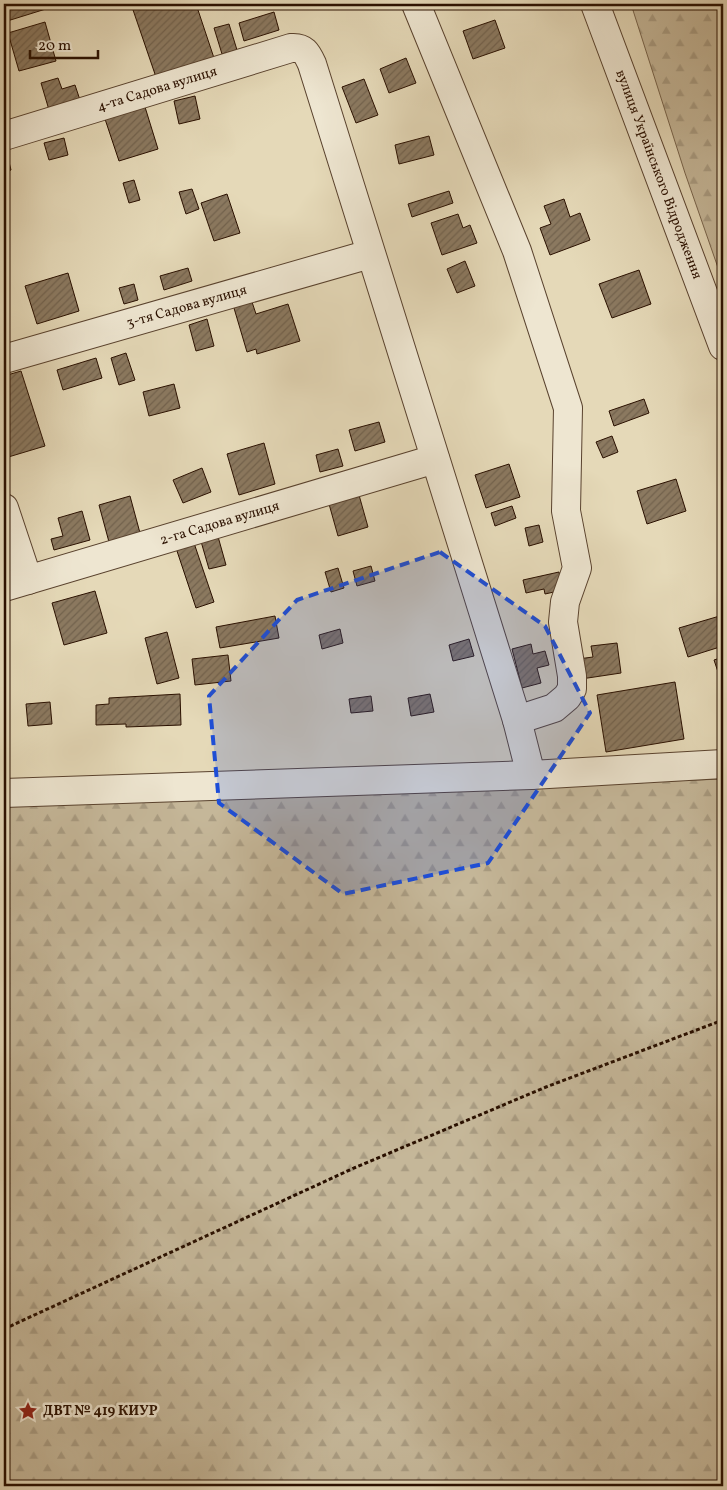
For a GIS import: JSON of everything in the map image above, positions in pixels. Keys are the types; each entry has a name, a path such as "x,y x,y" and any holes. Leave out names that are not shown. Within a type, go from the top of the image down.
{"street":[{"path":"416,4 517,251 568,408 566,511 577,568 565,602 564,622 572,688 568,697 554,708 517,720"},
{"name":"вулиця Українського Відродження","path":"595,4 723,346"},
{"name":"4-та Садова вулиця","path":"4,136 299,47 308,56 370,254"},
{"path":"370,254 517,720 531,775"},
{"name":"3-тя Садова вулиця","path":"4,359 370,254"},
{"name":"2-га Садова вулиця","path":"16,584 435,459"},
{"path":"4,508 16,584"},
{"path":"4,793 531,775 723,764"}],"path":[{"path":"4,1329 354,1168 546,1087 723,1020"}],"highlighted area":[{"path":"440,552 545,626 590,713 488,863 343,894 219,803 209,696 297,600"}],"green space":[{"path":"631,4 723,4 723,282 685,173"},
{"path":"723,779 723,1486 4,1486 4,806"}],"building":[{"path":"4,4 47,4 49,8 4,22"},
{"path":"131,4 196,4 215,61 157,80"},
{"path":"274,12 279,30 244,41 239,23"},
{"path":"495,20 505,48 473,59 463,31"},
{"path":"45,22 56,61 19,71 8,33"},
{"path":"229,24 237,50 222,54 214,28"},
{"path":"406,58 416,83 389,93 380,69"},
{"path":"58,78 62,89 75,85 80,100 49,110 41,83"},
{"path":"364,79 378,115 356,123 342,87"},
{"path":"195,96 200,119 179,124 174,101"},
{"path":"4,104 7,117 4,118"},
{"path":"145,107 158,149 119,161 105,119"},
{"path":"429,136 434,155 399,164 395,145"},
{"path":"64,138 68,155 49,160 44,143"},
{"path":"8,158 11,170 4,173 4,159"},
{"path":"134,180 140,200 129,203 123,183"},
{"path":"192,189 199,209 186,214 179,192"},
{"path":"449,191 453,203 412,217 408,204"},
{"path":"227,194 240,233 214,241 201,203"},
{"path":"564,199 570,217 580,213 590,240 550,255 540,228 551,224 544,206"},
{"path":"458,214 463,228 470,225 477,243 442,255 431,223"},
{"path":"465,261 475,286 457,293 447,269"},
{"path":"188,268 192,281 164,290 160,276"},
{"path":"639,270 651,304 612,318 599,284"},
{"path":"68,273 79,311 37,324 25,286"},
{"path":"134,284 138,300 124,304 119,288"},
{"path":"249,293 256,314 288,304 300,341 257,354 256,349 247,352 231,298"},
{"path":"207,319 214,346 196,351 189,325"},
{"path":"126,353 135,380 119,385 111,358"},
{"path":"96,358 102,378 63,390 57,370"},
{"path":"21,371 45,446 5,458 4,376"},
{"path":"174,384 180,408 149,416 143,392"},
{"path":"644,399 649,413 614,426 609,411"},
{"path":"379,422 385,442 355,451 349,430"},
{"path":"612,436 618,452 603,458 596,442"},
{"path":"264,443 275,484 239,495 227,454"},
{"path":"338,449 343,466 320,472 316,455"},
{"path":"509,464 520,497 486,508 475,475"},
{"path":"202,468 211,492 183,503 173,480"},
{"path":"676,479 686,511 647,524 637,491"},
{"path":"359,495 368,527 338,536 329,504"},
{"path":"130,496 140,533 109,542 99,505"},
{"path":"512,506 516,518 495,526 491,513"},
{"path":"82,511 90,540 54,550 51,539 63,536 58,518"},
{"path":"539,525 543,542 529,546 525,528"},
{"path":"217,533 226,565 209,569 200,538"},
{"path":"194,543 214,602 196,608 176,548"},
{"path":"371,566 375,581 357,586 353,571"},
{"path":"338,568 344,588 331,592 325,572"},
{"path":"559,572 563,590 545,594 544,589 526,593 523,580"},
{"path":"95,591 107,633 64,645 52,603"},
{"path":"723,615 723,646 688,657 679,628"},
{"path":"275,616 279,638 220,648 216,627"},
{"path":"340,629 343,643 322,649 319,635"},
{"path":"167,632 179,678 157,684 145,638"},
{"path":"469,639 474,656 453,661 449,645"},
{"path":"617,643 621,673 581,679 578,659 593,657 591,646"},
{"path":"531,644 533,654 545,651 549,665 537,668 541,683 522,688 512,649"},
{"path":"228,655 231,681 195,685 192,659"},
{"path":"723,657 723,687 714,660"},
{"path":"675,682 684,739 606,752 597,695"},
{"path":"180,694 181,725 126,727 126,724 96,725 96,705 109,704 109,698"},
{"path":"430,694 434,712 411,716 408,698"},
{"path":"371,696 373,711 351,713 349,699"},
{"path":"50,702 52,724 28,726 26,704"}],"place":[{"name":"ДВТ № 419 КИУР","path":"28,1411"}]}
